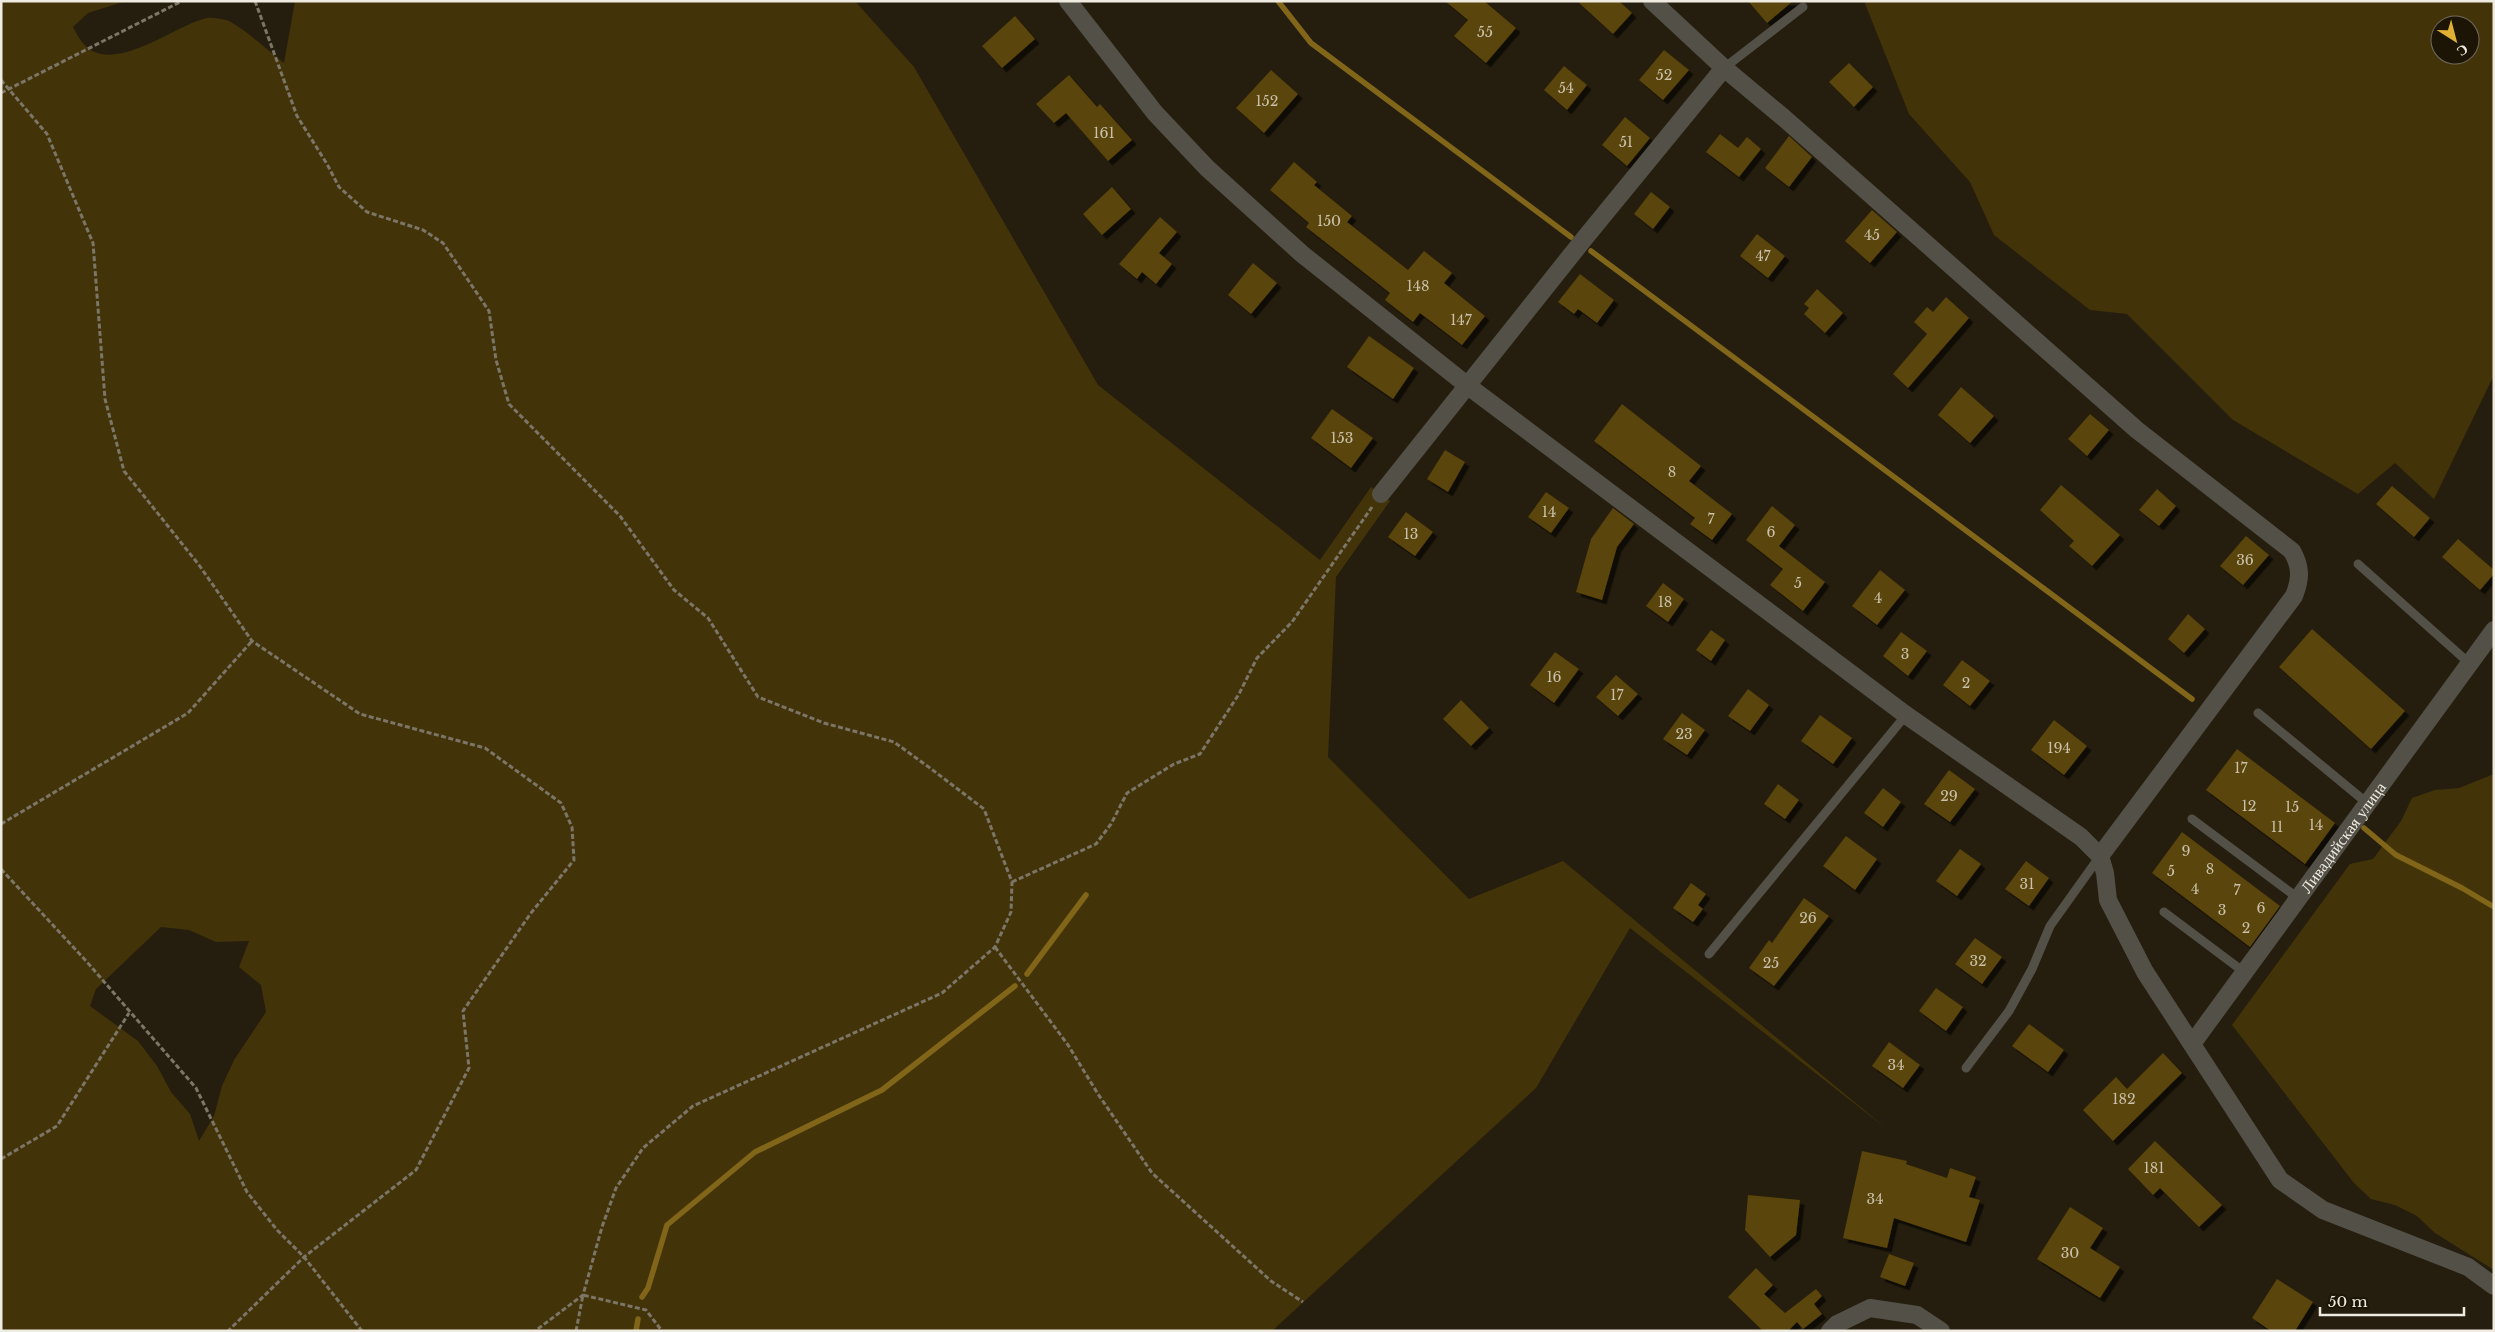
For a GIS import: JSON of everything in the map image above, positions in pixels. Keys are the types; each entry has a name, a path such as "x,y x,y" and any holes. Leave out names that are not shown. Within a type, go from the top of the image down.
{"street":[{"path":"1068,1 1155,113 1207,168 1302,254 1468,386 1906,715 2080,837 2100,856 2108,900 2145,972 2280,1180 2323,1210 2468,1267 2494,1286"},
{"path":"1652,1 1724,68 1784,118 2137,430 2292,551 2299,564 2300,581 2294,596 2100,856"},
{"path":"1381,494 1584,239 1724,68"},
{"name":"Ливадийская улица","path":"2192,1044 2494,630"},
{"path":"1830,1331 1837,1324 1870,1308 1917,1315 1941,1331"}],"lane":[{"path":"1724,68 1802,7"},
{"path":"2358,564 2469,663"},
{"path":"2258,713 2367,803"},
{"path":"1708,954 1906,715"},
{"path":"2192,819 2298,898"},
{"path":"1966,1068 2009,1011 2032,969 2050,926 2100,856"},
{"path":"2164,912 2244,972"}],"path":[{"path":"1,93 182,1"},
{"path":"255,1 297,116 339,187 367,212 423,230 443,243 489,312 496,360 509,404 620,516 674,590 708,618 758,698 824,723 894,742 930,768 984,809 1012,882 1011,912 995,947 942,992 693,1106 643,1148 616,1188 602,1227 583,1295 576,1331"},
{"path":"1,80 10,88 47,134 93,243 105,399 124,471 199,565 252,641 360,714 485,748 560,803 572,827 574,860 531,913 463,1011 468,1068 416,1170 304,1257 228,1331"},
{"path":"1012,882 1096,844 1110,824 1127,793 1174,764 1200,754 1239,694 1256,658 1292,622 1381,494"},
{"path":"1,824 188,713 252,641"},
{"path":"1,869 87,962 196,1088 247,1192 277,1230 304,1257 362,1331"},
{"path":"995,947 1068,1045 1098,1094 1152,1173 1271,1281 1303,1302"},
{"path":"1,1159 56,1126 129,1012"},
{"path":"534,1331 583,1295 646,1310 662,1331"}],"shaded area":[{"path":"1,1 126,1 88,13 73,27 83,43 95,52 110,55 127,52 194,22 211,18 226,20 238,26 284,63 295,1 855,1 914,67 1098,385 1320,560 1371,487 1390,501 1336,577 1328,757 1469,899 1563,861 1887,1129 1630,928 1536,1088 1272,1331 1,1331","holes":["161,927 189,930 216,942 249,941 239,967 261,985 266,1012 234,1060 222,1086 214,1116 199,1141 190,1114 171,1092 157,1066 138,1041 90,1006 96,989"]},
{"path":"1864,1 2494,1 2494,375 2434,499 2395,463 2358,494 2233,420 2127,314 2090,310 1994,235 1970,182 1909,114"},
{"path":"2494,774 2494,1270 2435,1233 2417,1216 2395,1205 2371,1199 2354,1183 2232,1025 2350,864 2373,859 2401,821 2412,798 2435,790 2459,788"}],"building":[{"path":"1445,1 1484,1 1516,28 1486,63 1454,36 1468,20"},
{"path":"1577,1 1619,1 1632,13 1613,34"},
{"path":"1748,1 1793,1 1767,23"},
{"path":"1015,16 1035,39 1002,68 982,46"},
{"path":"1664,50 1689,70 1663,100 1639,80"},
{"path":"1849,63 1873,87 1854,107 1829,82"},
{"path":"1564,66 1587,85 1567,110 1544,90"},
{"path":"1271,70 1298,94 1264,133 1236,108"},
{"path":"1069,75 1097,107 1100,104 1132,140 1108,161 1066,113 1054,123 1036,104"},
{"path":"1625,117 1650,138 1627,166 1602,145"},
{"path":"1720,134 1738,148 1747,137 1761,149 1739,177 1706,152"},
{"path":"1789,136 1812,157 1789,187 1765,168"},
{"path":"1294,162 1317,182 1314,185 1352,216 1347,222 1408,270 1424,251 1452,273 1444,283 1485,316 1462,345 1420,313 1413,322 1385,300 1390,293 1306,227 1309,223 1270,190"},
{"path":"1112,187 1131,209 1102,235 1083,214"},
{"path":"1651,192 1670,207 1653,229 1634,214"},
{"path":"1872,210 1897,232 1870,263 1845,241"},
{"path":"1160,217 1177,232 1159,253 1172,264 1156,284 1142,272 1137,279 1119,264"},
{"path":"1757,234 1785,256 1768,278 1740,256"},
{"path":"1253,263 1277,283 1251,314 1228,295"},
{"path":"1580,274 1614,300 1597,323 1578,309 1574,314 1558,302"},
{"path":"1817,289 1843,313 1825,333 1804,314 1809,308 1804,304"},
{"path":"1946,297 1969,318 1908,388 1893,374 1927,334 1914,322 1927,307 1933,312"},
{"path":"1369,336 1414,368 1393,399 1347,367"},
{"path":"1961,387 1994,416 1970,443 1938,415"},
{"path":"1622,404 1701,466 1689,481 1732,514 1712,540 1690,524 1695,518 1594,441"},
{"path":"1332,409 1373,438 1351,468 1311,438"},
{"path":"2090,414 2109,430 2087,456 2068,439"},
{"path":"1445,450 1465,462 1448,492 1427,479"},
{"path":"2061,485 2120,535 2092,566 2069,546 2074,541 2040,510"},
{"path":"2392,486 2430,518 2414,537 2376,504"},
{"path":"2157,489 2176,506 2159,526 2139,510"},
{"path":"1546,492 1569,508 1551,533 1528,517"},
{"path":"1772,506 1795,525 1779,546 1825,582 1803,611 1770,585 1783,569 1746,540"},
{"path":"1613,508 1634,524 1617,547 1602,600 1576,592 1591,539"},
{"path":"1406,512 1433,532 1415,556 1388,537"},
{"path":"2246,536 2269,555 2243,585 2220,566"},
{"path":"2458,539 2494,570 2494,574 2480,590 2442,557"},
{"path":"1880,570 1905,590 1877,625 1852,606"},
{"path":"1663,583 1684,599 1668,622 1646,606"},
{"path":"2188,614 2205,629 2184,653 2168,639"},
{"path":"2312,629 2405,711 2371,749 2279,667"},
{"path":"1711,630 1725,640 1711,661 1696,650"},
{"path":"1901,632 1927,651 1908,676 1883,656"},
{"path":"1555,652 1579,669 1554,703 1530,685"},
{"path":"1962,660 1990,681 1970,706 1943,685"},
{"path":"1616,675 1638,694 1618,716 1596,697"},
{"path":"1748,689 1769,705 1750,731 1728,716"},
{"path":"1461,700 1489,728 1471,746 1443,719"},
{"path":"1682,713 1705,730 1687,755 1663,739"},
{"path":"1820,715 1852,738 1833,764 1801,741"},
{"path":"2054,720 2087,746 2064,775 2031,750"},
{"path":"2237,749 2335,823 2305,864 2206,790"},
{"path":"1949,770 1975,789 1950,822 1924,804"},
{"path":"1778,784 1799,800 1785,819 1764,804"},
{"path":"1883,788 1901,802 1883,827 1864,813"},
{"path":"2182,832 2280,906 2250,947 2152,873"},
{"path":"1846,836 1877,859 1855,890 1823,866"},
{"path":"1960,849 1981,864 1957,896 1936,881"},
{"path":"2026,861 2049,878 2029,906 2005,889"},
{"path":"1691,883 1706,894 1698,905 1703,909 1693,922 1673,908"},
{"path":"1804,898 1829,916 1774,986 1749,968 1769,940 1772,943"},
{"path":"1975,938 2002,957 1982,984 1955,964"},
{"path":"1936,988 1963,1007 1946,1031 1919,1011"},
{"path":"2029,1024 2064,1050 2048,1072 2012,1046"},
{"path":"1889,1042 1920,1065 1903,1088 1872,1066"},
{"path":"2163,1053 2182,1073 2113,1141 2083,1110 2116,1077 2127,1089"},
{"path":"2155,1141 2222,1205 2199,1227 2160,1188 2153,1195 2128,1169"},
{"path":"1862,1151 1907,1161 1906,1164 1947,1178 1950,1168 1976,1177 1969,1197 1980,1200 1966,1242 1894,1218 1887,1248 1843,1238"},
{"path":"1748,1195 1800,1200 1796,1235 1770,1257 1745,1230"},
{"path":"2070,1207 2103,1228 2090,1248 2120,1267 2100,1298 2037,1259"},
{"path":"1889,1254 1914,1263 1905,1286 1880,1277"},
{"path":"1756,1268 1773,1285 1764,1294 1785,1313 1816,1289 1822,1296 1814,1304 1822,1314 1803,1329 1797,1322 1788,1331 1763,1331 1728,1297"},
{"path":"2277,1279 2313,1302 2295,1331 2271,1331 2252,1318"}],"waterway":[{"path":"1278,1 1311,43 1571,237"},
{"path":"1591,251 2192,699"},
{"path":"2364,828 2396,855 2462,888 2494,907"},
{"path":"1027,974 1086,895"},
{"path":"642,1297 648,1288 667,1225 755,1152 882,1090 1015,986"},
{"path":"636,1331 638,1319"}]}
